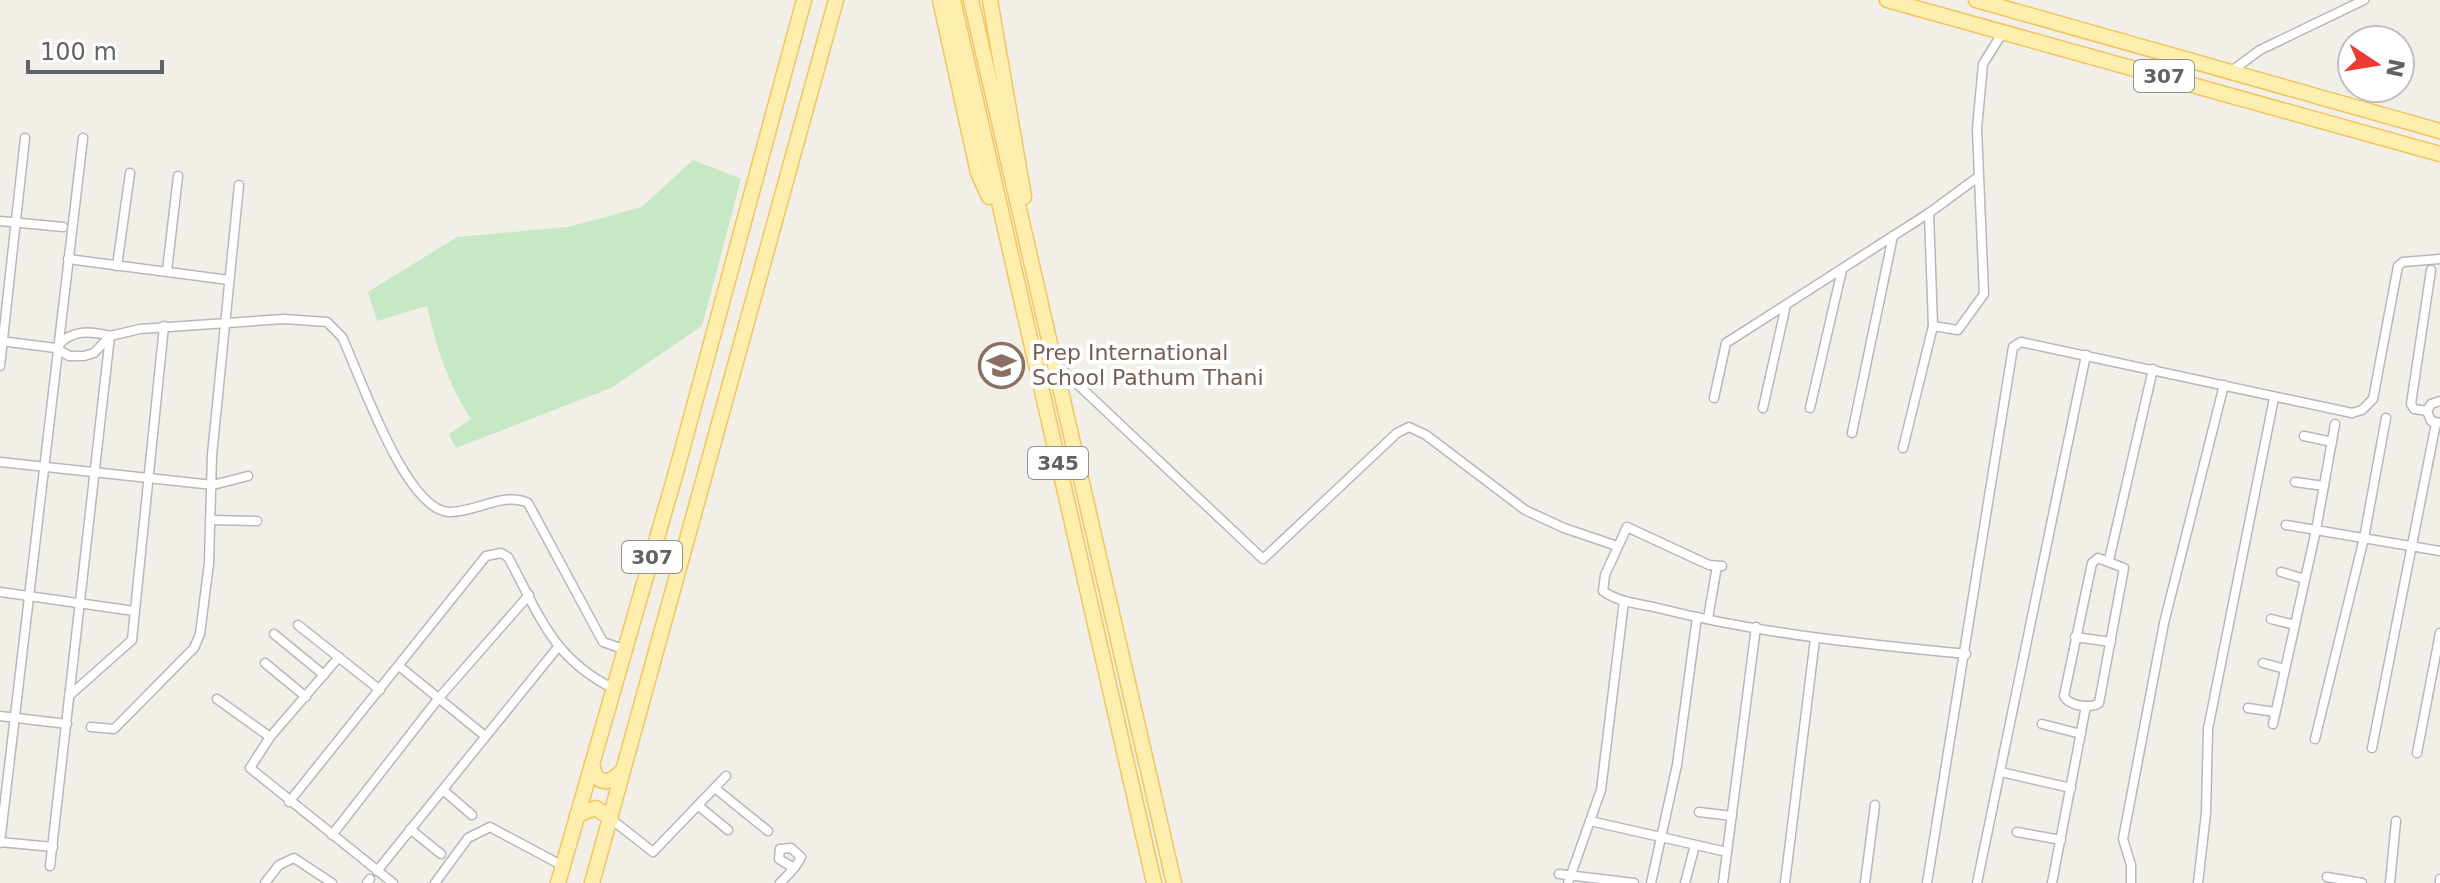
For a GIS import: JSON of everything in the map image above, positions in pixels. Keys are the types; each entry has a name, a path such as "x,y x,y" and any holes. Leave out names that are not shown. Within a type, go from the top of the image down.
{"main road":[{"name":"307","path":"558,883 626,650 804,0"},
{"name":"307","path":"594,877 836,0"},
{"name":"345","path":"971,0 1174,883"},
{"path":"990,0 1020,156 1031,261"},
{"name":"307","path":"1887,0 2440,154"},
{"name":"307","path":"1976,0 2440,131"},
{"name":"345","path":"949,1 1154,883"},
{"path":"2087,55 2093,34"},
{"path":"592,764 595,775 603,781 609,781 624,770"},
{"path":"577,815 596,808 611,819"}],"street":[{"path":"2229,73 2260,50 2364,0"},
{"path":"1933,326 1958,330 1984,294 1977,129 1983,64 2003,32"},
{"path":"0,366 25,138"},
{"path":"53,847 0,842 83,138"},
{"path":"117,266 130,173"},
{"path":"167,271 178,176"},
{"path":"1714,398 1726,343 1929,213 1978,177"},
{"path":"91,727 114,729 198,643 209,563 212,455 239,185"},
{"path":"1903,448 1933,326 1929,213"},
{"path":"0,221 63,227"},
{"path":"1852,433 1893,236"},
{"path":"68,259 229,280"},
{"path":"1927,883 2013,347 2021,342 2352,413 2369,406 2373,399 2395,272 2403,262 2440,259"},
{"path":"1810,408 1842,269"},
{"path":"2427,411 2414,409 2411,404 2431,270"},
{"path":"1763,408 1786,305"},
{"path":"56,348 63,339 83,332 110,336 164,326 226,321 311,319 327,322 342,337 410,484 427,503 451,512 474,510 509,498 528,503 603,642 626,650"},
{"path":"70,695 130,643 164,326"},
{"path":"1,341 56,348 69,356 84,356 94,353 110,336"},
{"path":"50,866 110,336"},
{"path":"1977,883 2086,355"},
{"path":"1055,363 1263,559 1397,433 1409,427 1426,435 1525,510 1564,528 1617,546"},
{"path":"2109,560 2153,369"},
{"path":"2131,883 2131,865 2123,839 2164,623 2224,385"},
{"path":"2198,883 2206,813 2208,729 2274,398"},
{"path":"2372,748 2438,423 2429,418 2427,411 2431,404 2440,401"},
{"path":"2315,739 2364,538 2386,418"},
{"path":"2273,724 2316,530 2335,424"},
{"path":"2304,436 2332,442"},
{"path":"0,462 213,485 248,476"},
{"path":"2295,482 2324,486"},
{"path":"210,520 257,521"},
{"path":"2286,525 2440,551"},
{"path":"1708,618 1720,566 1690,558 1627,527 1602,584 1607,595 1697,617 1815,639 1966,654"},
{"path":"289,802 486,556 501,553 508,557 558,647 576,667 615,689"},
{"path":"2098,558 2109,560 2124,568 2099,703 2086,706 2065,700 2064,696 2092,563 2098,558"},
{"path":"2281,572 2305,579"},
{"path":"0,592 134,611"},
{"path":"332,835 438,699 529,595"},
{"path":"1569,880 1603,776 1624,601"},
{"path":"1651,883 1677,765 1697,617"},
{"path":"2271,619 2295,625"},
{"path":"298,625 380,690"},
{"path":"1723,883 1756,627"},
{"path":"2417,753 2440,633"},
{"path":"274,634 324,675"},
{"path":"2075,637 2111,642"},
{"path":"1785,883 1815,639"},
{"path":"377,871 558,647"},
{"path":"339,657 270,737 250,768 393,883"},
{"path":"265,663 306,697"},
{"path":"2263,663 2285,669"},
{"path":"399,666 485,736"},
{"path":"217,699 270,737"},
{"path":"2052,883 2086,706"},
{"path":"2248,708 2275,712"},
{"path":"0,716 67,724"},
{"path":"2042,724 2081,734"},
{"path":"2001,772 2071,788"},
{"path":"611,819 653,852 700,807 726,776"},
{"path":"716,789 768,831"},
{"path":"443,790 472,815"},
{"path":"1865,883 1875,805"},
{"path":"700,807 728,830"},
{"path":"1699,812 1732,816"},
{"path":"1590,821 1727,852"},
{"path":"2390,883 2396,821"},
{"path":"435,883 468,838 490,827 505,832 563,866"},
{"path":"410,829 441,854"},
{"path":"2017,832 2061,840"},
{"path":"1685,883 1695,845"},
{"path":"265,883 279,865 294,858 328,882"},
{"path":"780,883 794,868"},
{"path":"1559,874 1569,880 1634,883"},
{"path":"594,877 606,883"},
{"path":"2327,877 2362,883"}],"green space":[{"path":"693,160 741,179 702,326 611,388 456,448 449,434 471,419 444,365 427,306 377,321 368,292 457,237 568,227 642,207"}],"place":[{"name":"Prep International School Pathum Thani","path":"1001,365"}]}
